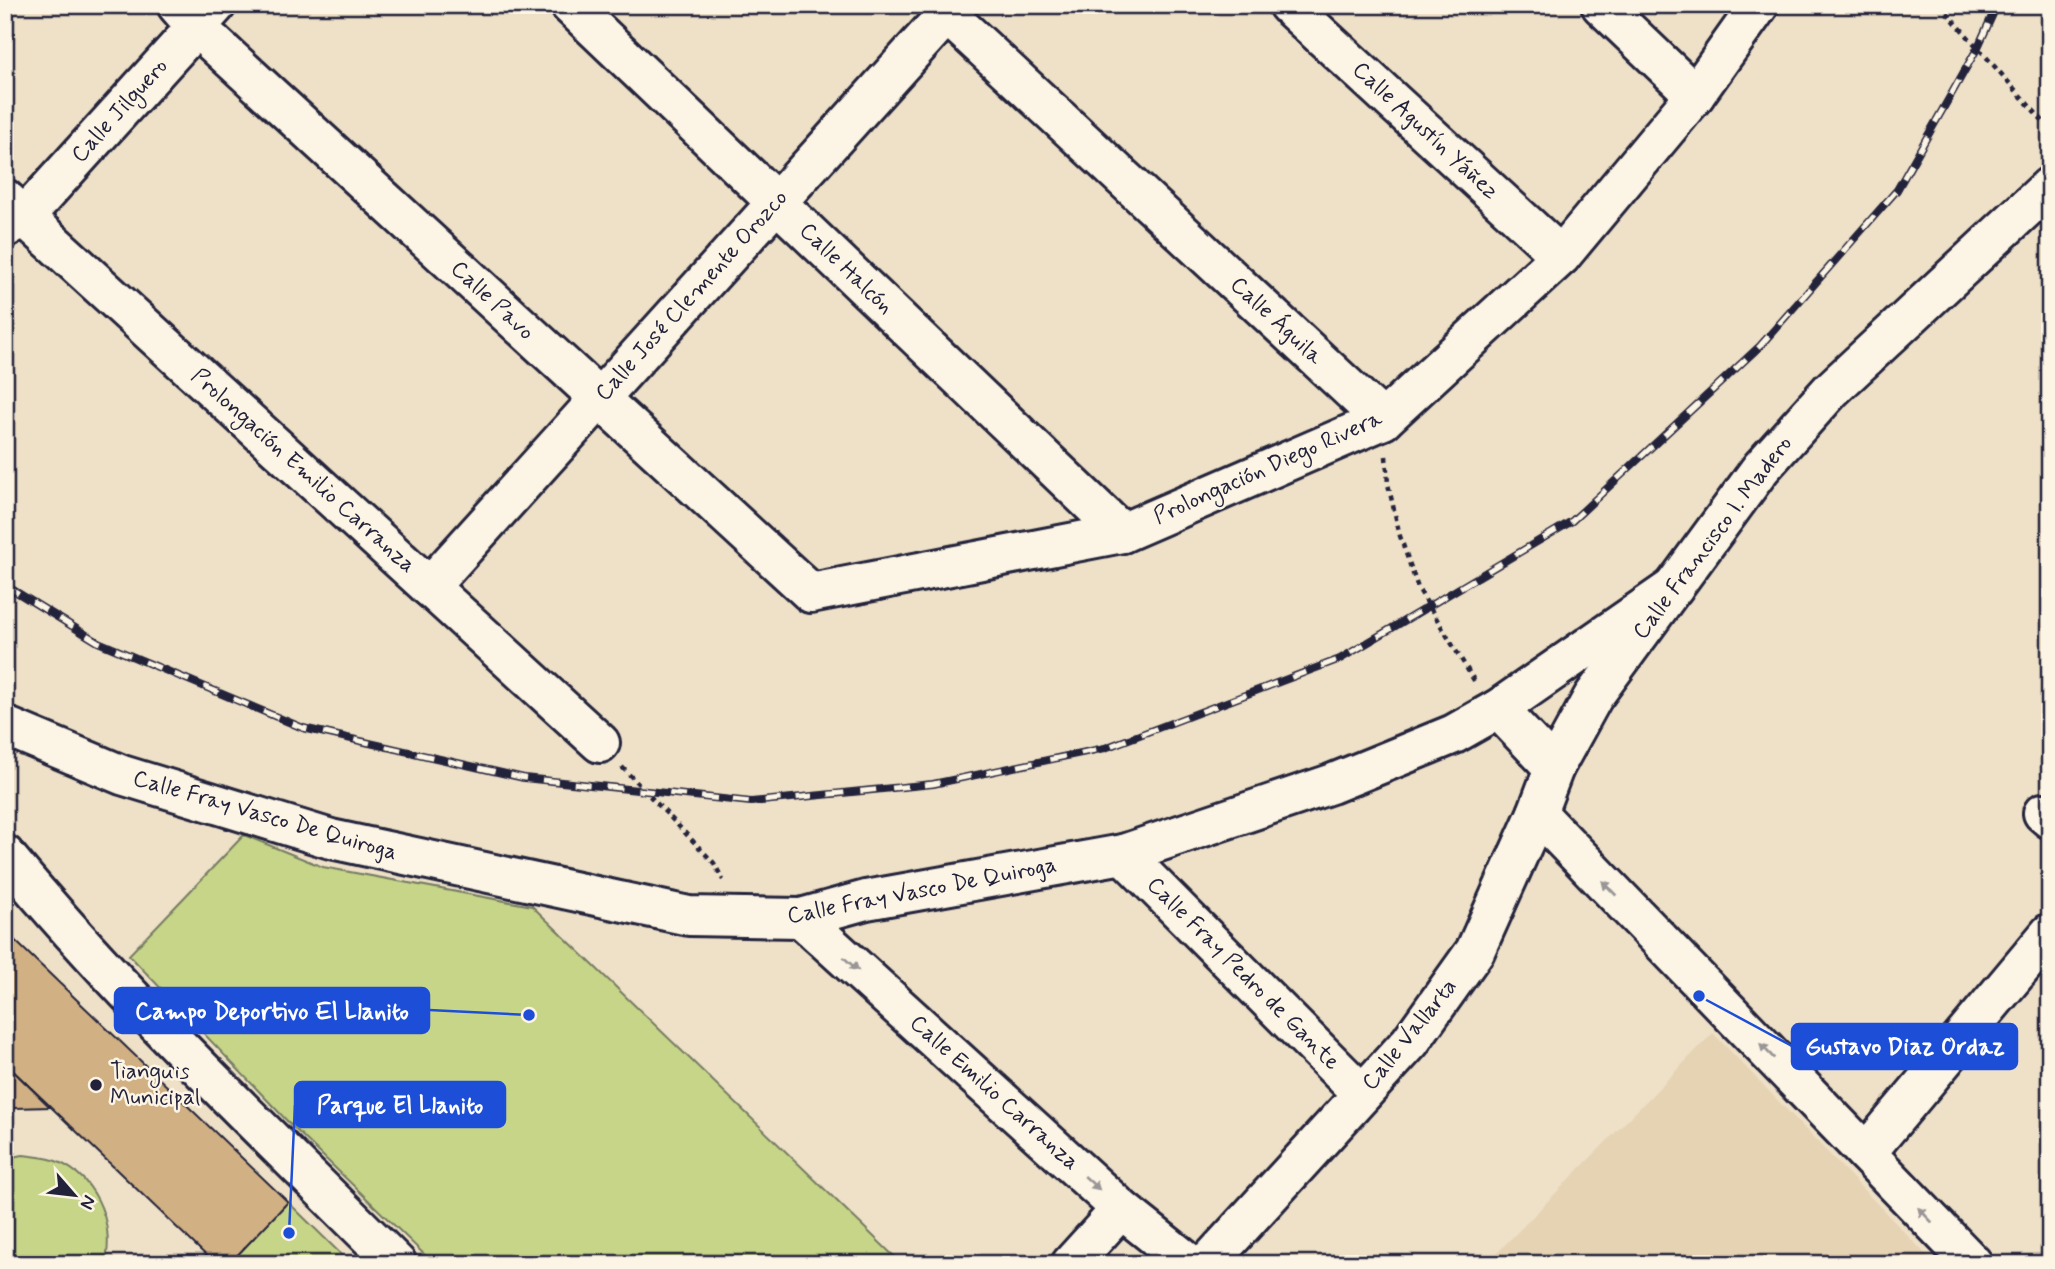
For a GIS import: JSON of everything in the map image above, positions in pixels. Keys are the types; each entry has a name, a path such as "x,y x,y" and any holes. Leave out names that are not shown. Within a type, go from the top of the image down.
{"street":[{"name":"Calle Halcón","path":"570,5 1122,533"},
{"name":"Calle Agustín Yáñez","path":"1288,5 1561,256"},
{"path":"1601,5 1695,95"},
{"name":"Prolongación Diego Rivera","path":"811,593 1122,533 1382,420 1561,256 1695,95 1759,5"},
{"name":"Calle José Clemente Orozco","path":"429,587 776,203 946,8"},
{"name":"Calle Águila","path":"946,8 1382,420"},
{"name":"Calle Jilguero","path":"11,215 196,12"},
{"name":"Calle Pavo","path":"196,12 598,399 811,593"},
{"name":"Calle Francisco I. Madero","path":"1554,768 1593,696 1761,468 1831,390 2050,186"},
{"name":"Prolongación Emilio Carranza","path":"11,215 600,743"},
{"name":"Calle Fray Vasco De Quiroga","path":"5,726 122,775 331,839 689,916 801,918 866,900 1123,854 1331,784 1454,734 1499,709 1675,587"},
{"path":"1499,709 1554,768"},
{"name":"Calle Vallarta","path":"1207,1264 1410,1042 1475,951 1537,813 1554,768"},
{"path":"1537,813 1973,1264"},
{"name":"Calle Fray Pedro de Gante","path":"1123,854 1362,1094"},
{"path":"5,855 91,953 397,1264"},
{"name":"Calle Emilio Carranza","path":"801,918 1121,1209 1190,1264"},
{"path":"1866,1153 2050,933"},
{"path":"1071,1264 1121,1209"}],"path":[{"path":"1940,5 2050,129"},
{"path":"1382,420 1388,484 1400,536 1418,588 1469,675 1499,709"},
{"path":"600,743 713,863 743,917"}],"shaded area":[{"path":"1713,1033 1935,1264 1486,1264"}],"green space":[{"path":"244,835 323,867 532,906 902,1264 434,1264 291,1125 129,955"},
{"path":"23,1155 50,1159 65,1166 79,1175 90,1187 104,1216 108,1248 105,1264 5,1264 5,1158"},
{"path":"288,1202 351,1264 229,1264"}],"building":[{"name":"Tianguis Municipal","path":"5,931 288,1202 229,1264 215,1264 5,1063"},
{"path":"5,1063 50,1107 14,1108 5,1100"}],"railway":[{"path":"5,585 98,642 303,728 524,778 751,802 933,784 1105,748 1340,659 1572,521 1760,346 1897,190 1978,47 1997,5"}],"place":[{"name":"Gustavo Diaz Ordaz","path":"1699,996"},
{"name":"Campo Deportivo El Llanito","path":"529,1015"},
{"name":"Tianguis Municipal","path":"96,1085"},
{"name":"Parque El Llanito","path":"289,1233"}]}
